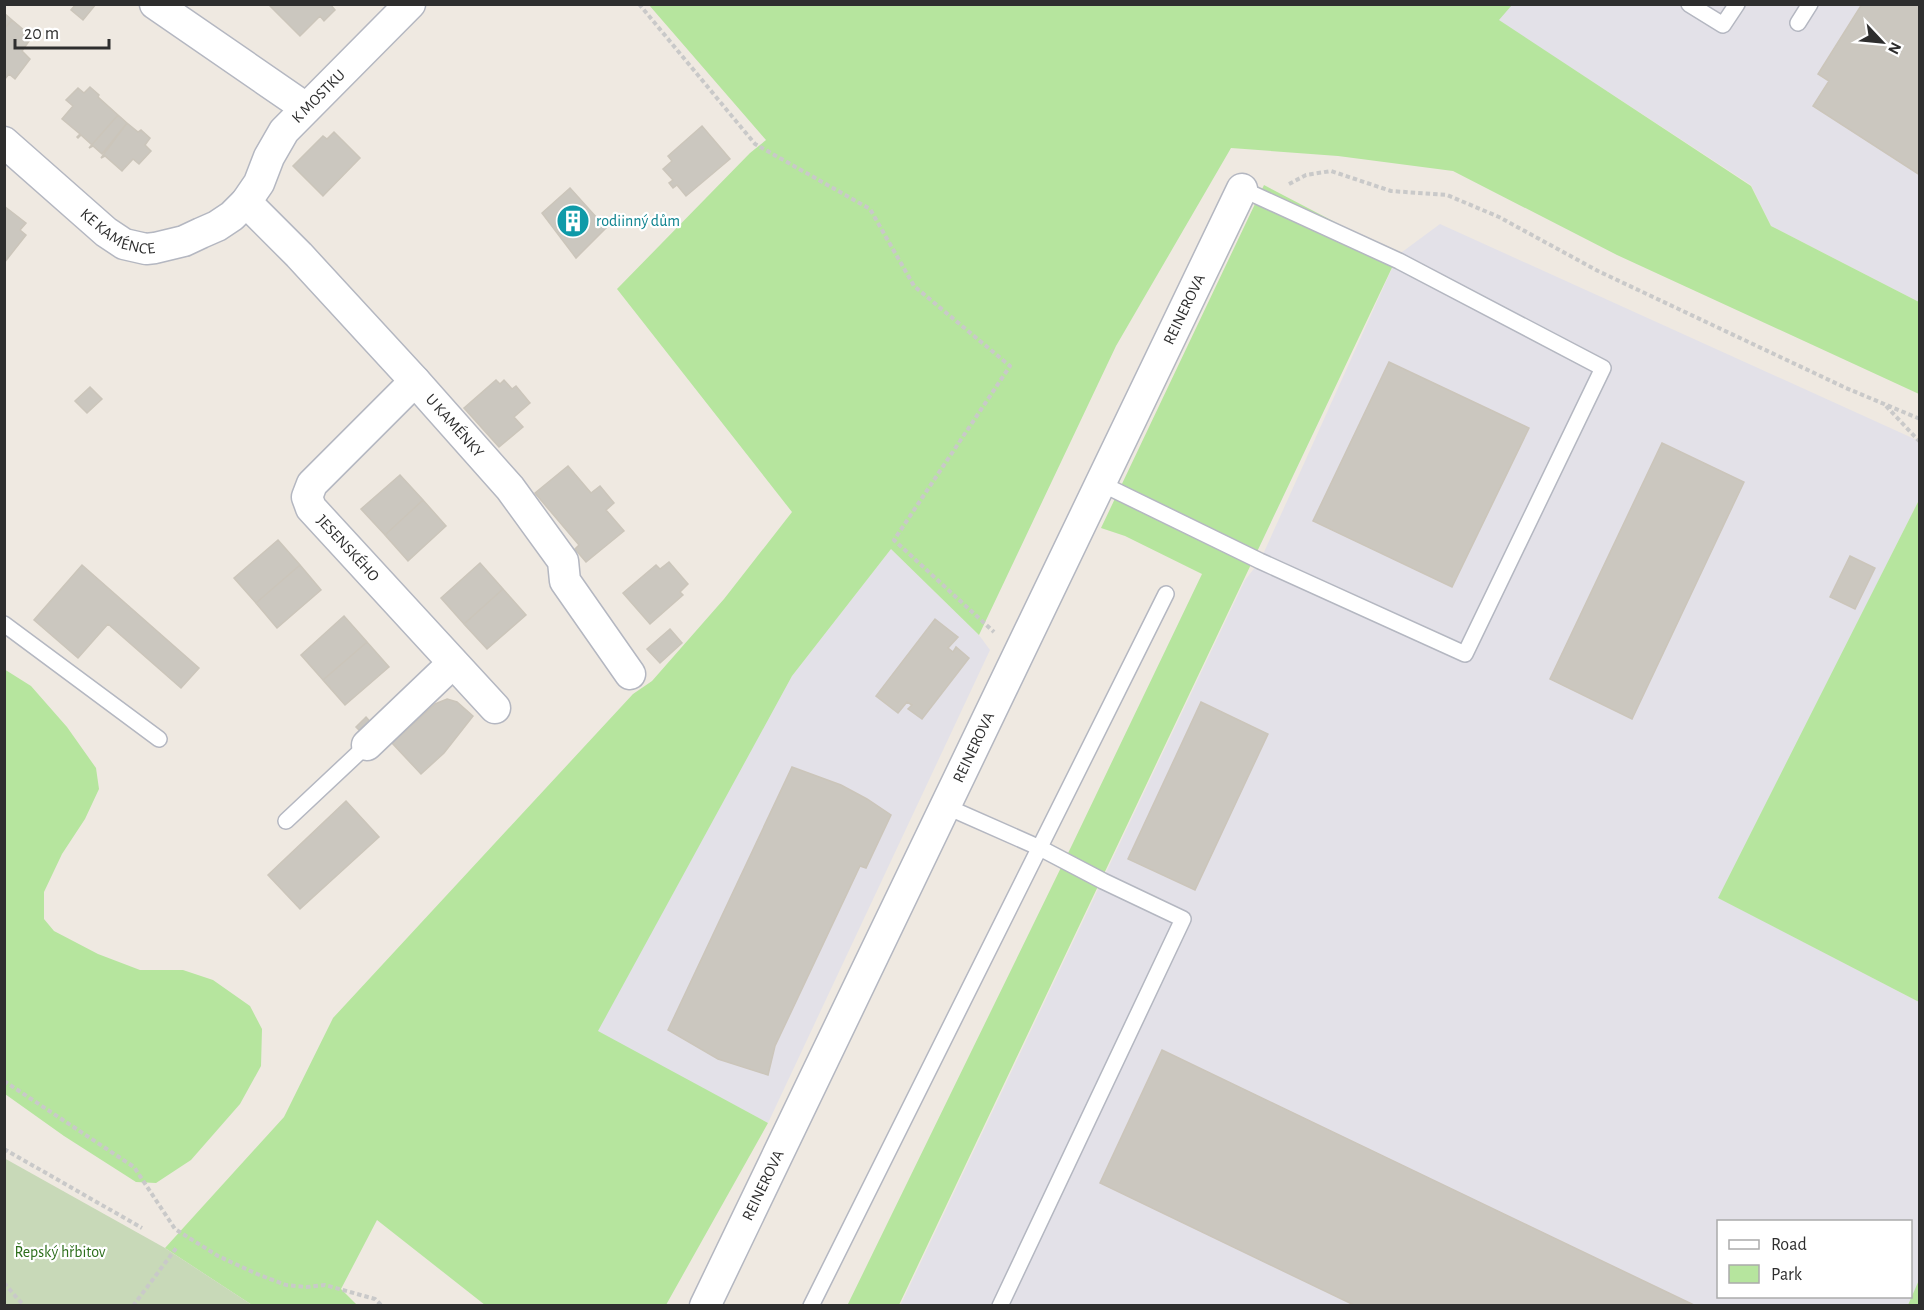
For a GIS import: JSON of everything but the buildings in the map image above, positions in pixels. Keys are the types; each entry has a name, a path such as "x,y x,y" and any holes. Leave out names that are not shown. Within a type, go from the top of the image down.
{"street":[{"path":"154,4 306,108"},
{"name":"K MOSTKU","path":"246,202 259,183 269,157 284,131 410,4"},
{"name":"KE KAMÉNCE","path":"4,142 106,232 124,244 136,247 155,248 184,241 217,226 232,216 246,202"},
{"name":"REINEROVA","path":"705,1305 1100,483 1252,194"},
{"name":"U KAMÉNKY","path":"246,202 299,255 510,488 563,561 565,580 630,674"},
{"name":"JESENSKÉHO","path":"415,381 312,484 307,497 311,508 495,708"},
{"path":"367,745 453,663"}],"lane":[{"path":"1689,4 1723,25 1737,4"},
{"path":"1798,23 1810,4"},
{"path":"1100,483 1260,561 1465,654 1603,368 1399,261 1252,194"},
{"path":"811,1305 1166,594"},
{"path":"4,624 159,739"},
{"path":"286,821 367,745"},
{"path":"945,806 1040,848 1103,882 1183,919 1000,1305"}],"path":[{"path":"639,4 754,144 870,209 914,286 1010,366 894,540 1018,654"},
{"path":"1252,194 1306,175 1331,171 1391,191 1447,195 1499,217 1598,271 1846,388 1920,419"},
{"path":"1883,404 1920,442"},
{"path":"4,1081 134,1167 175,1229 218,1256 286,1285 308,1287 325,1285 375,1299 382,1305"},
{"path":"4,1149 142,1228"},
{"path":"134,1305 177,1247"},
{"path":"4,1283 24,1305"}],"shaded area":[{"path":"1512,4 1919,5 1919,302 1771,226 1751,185 1498,20"},
{"path":"1440,224 1919,441 1919,500 1719,898 1919,1002 1920,1280 1912,1297 1912,1220 1717,1220 1717,1298 1911,1298 1908,1305 900,1306 1245,580 1260,561 1398,255"},
{"path":"891,549 979,635 990,650 768,1123 597,1032 792,676"}],"green space":[{"path":"649,5 1512,5 1499,20 1751,186 1771,226 1919,302 1919,394 1617,255 1453,171 1338,156 1231,148 1116,346 979,635 891,549 792,676 598,1031 768,1123 666,1305 485,1305 377,1220 341,1289 357,1305 252,1305 165,1248 284,1117 333,1018 633,694 652,681 724,599 792,512 617,289 750,153 766,140"},
{"path":"1264,185 1398,255 899,1305 847,1306 1202,574 1125,536 1101,528"},
{"path":"1919,500 1919,1002 1718,898"},
{"path":"4,669 31,686 67,727 96,768 99,789 85,819 62,854 44,892 44,919 54,931 98,954 140,970 183,970 213,980 250,1006 262,1029 261,1066 240,1104 191,1160 156,1183 136,1182 64,1136 5,1094"},
{"name":"Řepský hřbitov","path":"4,1158 165,1248 252,1305 5,1305"},
{"path":"1919,1280 1919,1305 1908,1305"}],"place":[{"name":"rodiinný dům","path":"573,221"}]}
